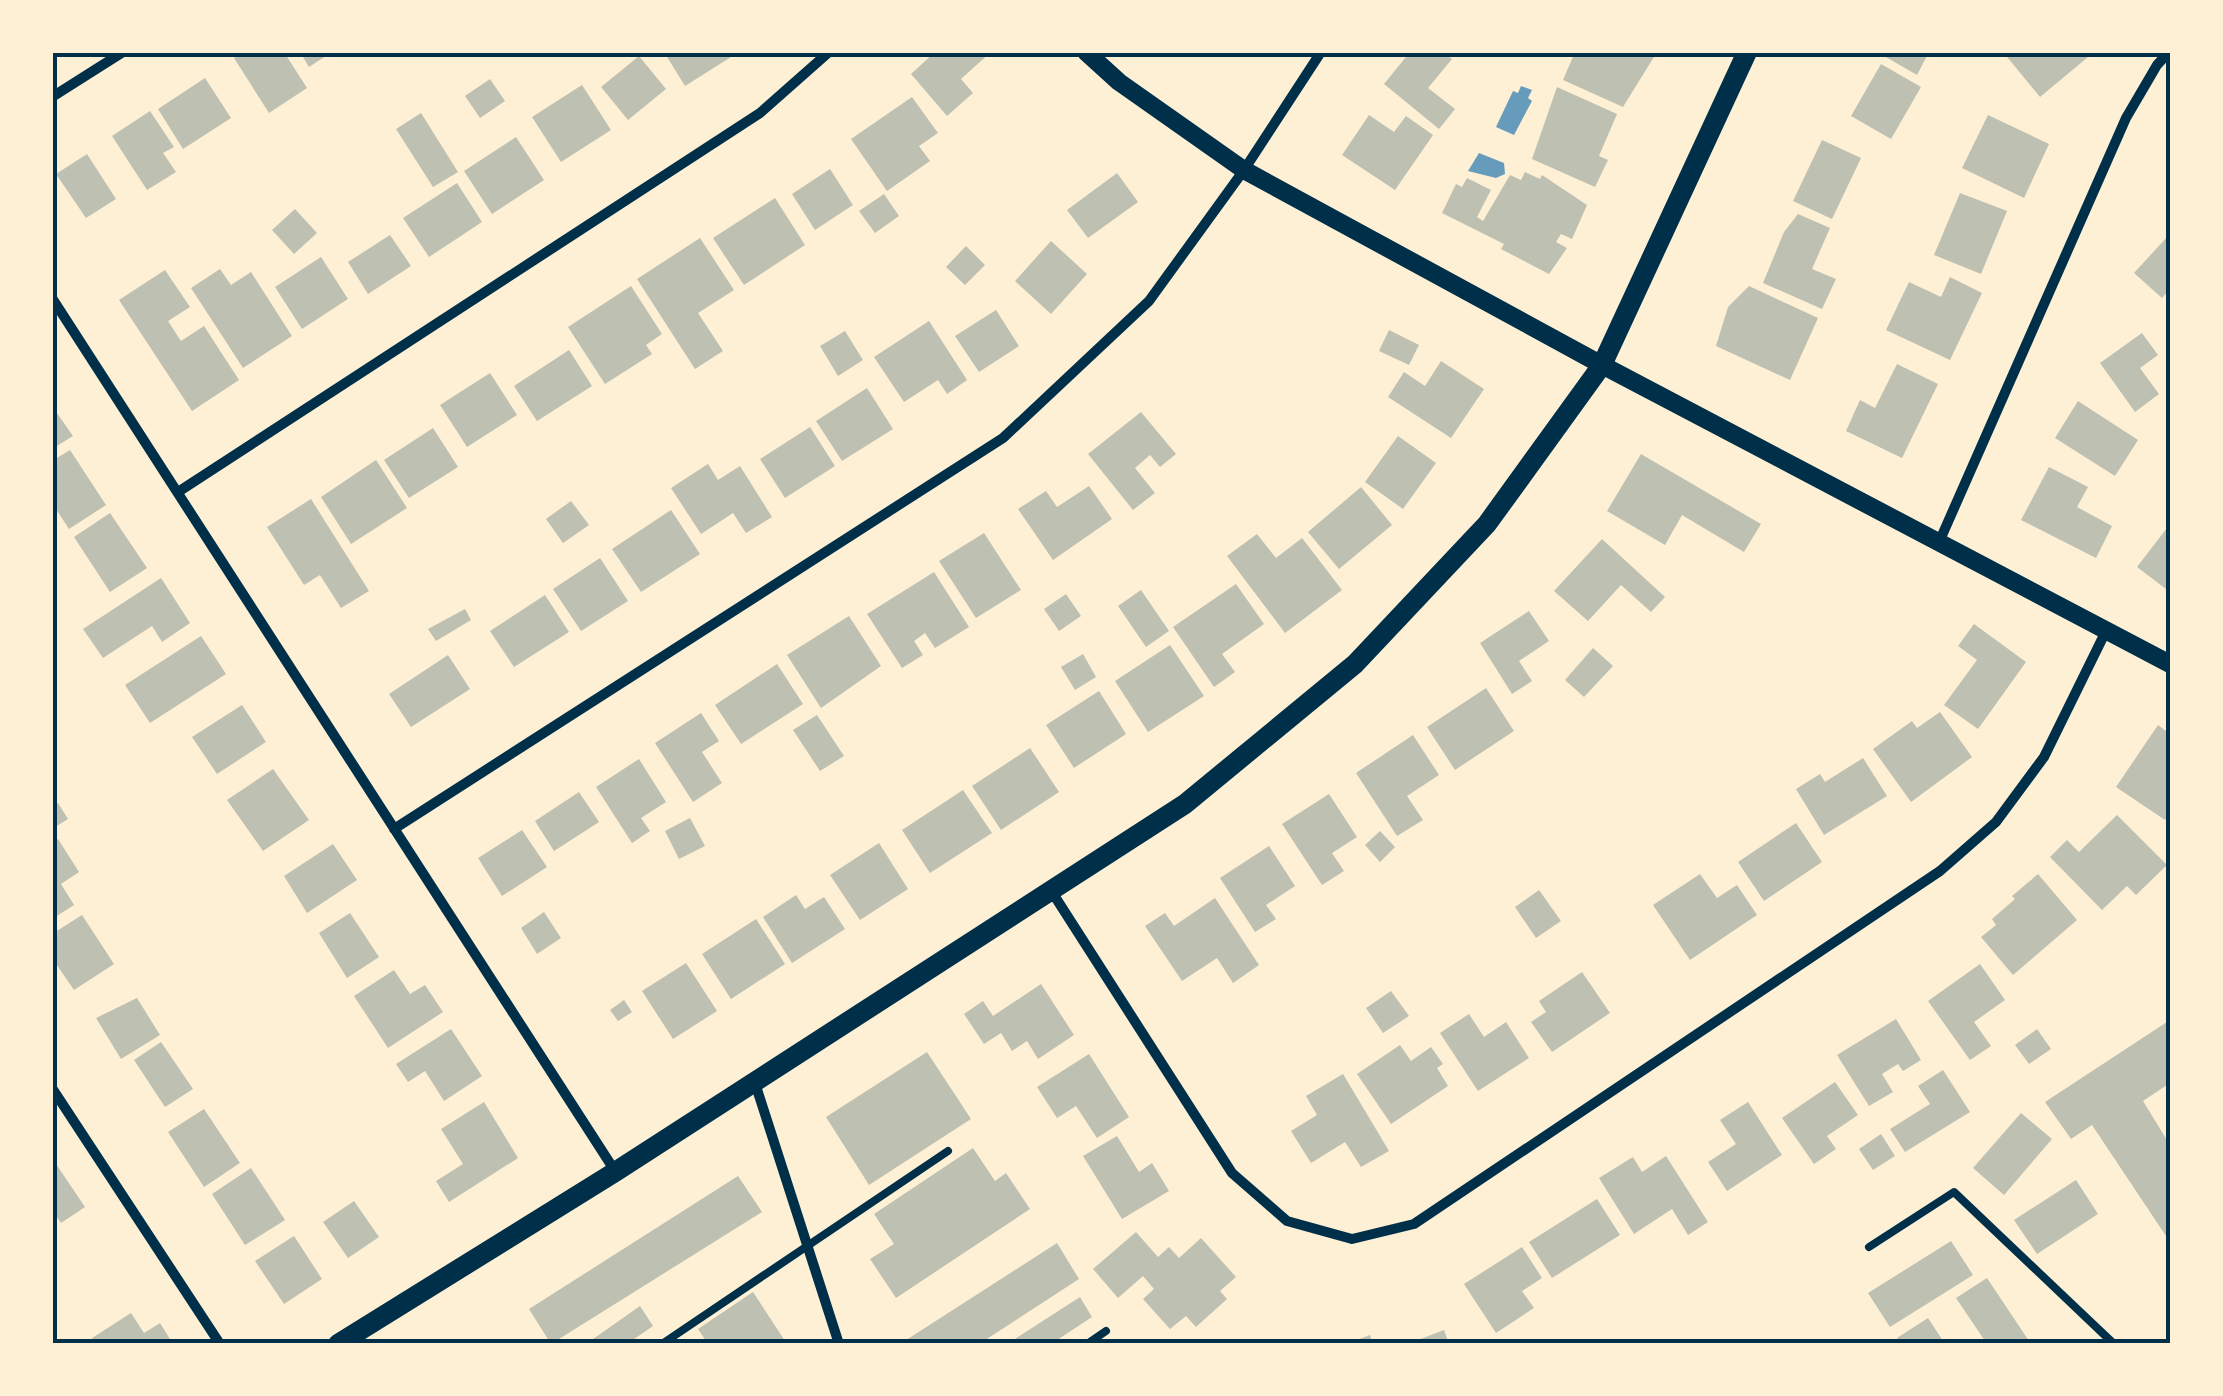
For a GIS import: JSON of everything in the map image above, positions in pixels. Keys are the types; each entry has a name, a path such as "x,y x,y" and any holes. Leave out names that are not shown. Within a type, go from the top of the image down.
{"main road":[{"path":"338,1344 616,1172 1185,804 1355,664 1487,524 1602,365 1748,52"}],"street":[{"path":"52,97 122,52"},
{"path":"178,492 760,113 829,52"},
{"path":"1086,52 1118,82 1244,170 1602,365 2170,664"},
{"path":"394,828 1003,438 1149,301 1244,170 1321,52"},
{"path":"1940,540 2126,118 2156,64 2170,52"},
{"path":"52,298 616,1172"},
{"path":"1052,892 1232,1174 1287,1220 1352,1239 1414,1224 1940,872 1996,822 2044,757 2106,631"},
{"path":"755,1082 839,1344"},
{"path":"52,1088 220,1344"}],"lane":[{"path":"662,1344 948,1151"},
{"path":"1869,1247 1954,1192 2114,1344"},
{"path":"1087,1344 1106,1331"}],"water":[{"path":"1521,86 1532,90 1528,98 1532,101 1514,135 1496,127 1513,91 1518,93"},
{"path":"1479,153 1504,163 1505,174 1496,178 1468,171"}],"building":[{"path":"243,52 284,52 307,88 269,113 234,58"},
{"path":"300,52 332,52 309,67"},
{"path":"664,52 739,52 685,86"},
{"path":"935,52 991,52 961,79 973,93 947,116 911,74"},
{"path":"1410,52 1443,52 1452,59 1428,88 1455,109 1439,129 1384,84"},
{"path":"1575,52 1657,52 1623,107 1563,80"},
{"path":"1877,52 1929,52 1917,75"},
{"path":"2003,52 2094,52 2040,97"},
{"path":"639,56 666,89 628,120 601,87"},
{"path":"1881,64 1921,87 1891,139 1851,116"},
{"path":"205,78 231,118 183,149 158,109"},
{"path":"490,79 505,101 480,118 465,96"},
{"path":"582,85 611,130 561,162 532,117"},
{"path":"1557,87 1617,114 1599,156 1608,160 1595,187 1532,159"},
{"path":"912,97 938,133 919,146 930,161 887,191 851,139"},
{"path":"150,111 174,147 163,153 176,172 147,190 112,136"},
{"path":"421,113 458,172 433,187 396,129"},
{"path":"1369,115 1394,132 1406,116 1433,135 1395,190 1342,155"},
{"path":"1988,115 2049,144 2024,198 1962,168"},
{"path":"516,137 544,180 492,214 464,171"},
{"path":"1822,140 1861,158 1832,219 1793,201"},
{"path":"87,154 116,199 86,218 56,174"},
{"path":"830,169 853,205 815,230 792,194"},
{"path":"1525,172 1540,179 1542,175 1587,205 1572,239 1561,234 1556,242 1567,248 1549,274 1501,249 1504,244 1442,213 1456,184 1462,187 1467,178 1491,190 1477,217 1483,221 1510,175 1521,180"},
{"path":"1117,173 1138,202 1088,238 1067,210"},
{"path":"457,183 482,222 429,257 403,218"},
{"path":"1960,193 2007,211 1981,274 1934,255"},
{"path":"884,194 899,216 875,233 859,211"},
{"path":"775,198 805,245 744,285 713,238"},
{"path":"295,209 317,233 294,254 272,230"},
{"path":"1798,214 1830,228 1812,269 1836,279 1822,309 1763,283 1784,232"},
{"path":"390,235 411,266 368,294 348,262"},
{"path":"2168,236 2170,289 2162,298 2134,273"},
{"path":"700,238 734,290 698,313 723,351 695,369 637,279"},
{"path":"1051,241 1087,274 1051,314 1015,281"},
{"path":"966,246 985,265 965,285 946,267"},
{"path":"321,257 348,299 302,329 275,287"},
{"path":"220,269 231,285 251,272 292,336 243,368 191,288"},
{"path":"165,270 190,307 168,321 181,341 204,326 239,380 192,411 119,300"},
{"path":"1950,277 1982,293 1950,360 1886,330 1909,282 1941,297"},
{"path":"631,286 662,334 646,345 652,354 605,384 568,327"},
{"path":"1749,286 1818,318 1790,380 1716,346 1728,307"},
{"path":"996,310 1019,346 979,372 955,336"},
{"path":"929,321 967,380 947,394 938,380 904,402 874,357"},
{"path":"1389,330 1419,345 1409,365 1379,351"},
{"path":"845,331 863,360 838,376 820,346"},
{"path":"2142,333 2158,355 2140,368 2159,394 2135,412 2100,363"},
{"path":"569,350 592,386 537,421 514,386"},
{"path":"1441,361 1484,389 1451,438 1388,397 1404,372 1425,386"},
{"path":"1897,364 1938,384 1902,458 1846,431 1860,400 1875,408"},
{"path":"490,373 517,415 467,447 440,405"},
{"path":"867,388 893,429 842,461 816,421"},
{"path":"2078,401 2138,440 2115,476 2055,438"},
{"path":"52,406 73,436 52,449"},
{"path":"1141,412 1176,454 1160,467 1150,455 1135,468 1155,493 1133,510 1088,454"},
{"path":"810,427 835,466 785,498 760,459"},
{"path":"433,428 458,467 409,498 384,460"},
{"path":"1398,436 1436,463 1403,509 1365,482"},
{"path":"70,450 106,505 69,529 52,503 52,461"},
{"path":"1641,454 1761,524 1744,552 1682,515 1665,545 1607,511"},
{"path":"376,460 407,508 351,544 321,497"},
{"path":"708,464 718,480 740,466 772,517 746,533 733,513 701,534 671,488"},
{"path":"2049,467 2088,487 2077,507 2112,526 2096,558 2021,520"},
{"path":"1089,486 1112,519 1053,560 1018,509 1046,491 1057,507"},
{"path":"1361,487 1392,525 1339,569 1308,532"},
{"path":"311,499 369,591 341,608 320,575 304,585 267,527"},
{"path":"571,501 589,525 563,543 546,519"},
{"path":"671,510 700,554 641,592 612,549"},
{"path":"110,513 147,568 110,592 74,537"},
{"path":"2170,524 2170,592 2137,567"},
{"path":"984,533 1021,590 976,618 939,561"},
{"path":"1257,534 1276,558 1302,538 1342,590 1285,633 1227,556"},
{"path":"1602,539 1665,597 1651,612 1621,585 1588,621 1554,591"},
{"path":"600,558 628,601 581,631 553,589"},
{"path":"934,572 969,627 935,648 925,633 914,641 923,655 902,668 867,614"},
{"path":"161,578 190,623 162,642 152,626 103,658 83,629"},
{"path":"1236,584 1264,624 1222,654 1235,672 1214,687 1173,627"},
{"path":"1141,590 1169,631 1146,647 1118,606"},
{"path":"1066,594 1081,616 1059,631 1044,609"},
{"path":"545,595 569,632 514,667 490,631"},
{"path":"465,609 471,620 436,641 428,629"},
{"path":"1529,611 1549,641 1519,661 1532,681 1512,694 1480,643"},
{"path":"849,616 881,666 821,708 787,655"},
{"path":"1974,624 2026,662 1978,729 1944,705 1977,660 1958,646"},
{"path":"201,636 226,674 150,723 125,685"},
{"path":"1170,645 1204,696 1148,732 1115,681"},
{"path":"1593,648 1613,666 1584,697 1565,680"},
{"path":"1083,654 1096,677 1075,690 1061,667"},
{"path":"448,655 470,689 411,727 389,694"},
{"path":"777,664 803,704 741,744 715,705"},
{"path":"1486,688 1514,731 1455,770 1427,727"},
{"path":"1099,691 1126,734 1074,768 1046,725"},
{"path":"242,705 266,742 217,774 192,737"},
{"path":"1940,712 1972,757 1911,802 1873,749 1912,721 1917,728"},
{"path":"701,713 719,741 702,752 722,783 693,802 655,743"},
{"path":"817,715 844,756 820,771 793,730"},
{"path":"2158,725 2170,734 2170,812 2165,820 2116,787"},
{"path":"1413,735 1439,775 1407,796 1423,820 1397,836 1356,773"},
{"path":"1030,748 1059,792 1001,830 972,786"},
{"path":"1863,758 1887,796 1824,835 1796,789 1820,774 1825,782"},
{"path":"639,759 666,802 641,818 650,831 632,843 596,787"},
{"path":"273,769 309,820 263,851 227,800"},
{"path":"963,790 992,833 930,873 902,830"},
{"path":"579,792 599,822 554,851 535,821"},
{"path":"1329,794 1357,837 1332,853 1344,871 1322,885 1282,824"},
{"path":"58,803 68,819 52,829 52,807"},
{"path":"2117,815 2167,865 2136,895 2127,886 2102,910 2050,857 2067,840 2079,852"},
{"path":"690,818 705,846 679,859 665,831"},
{"path":"1796,823 1822,862 1764,901 1738,862"},
{"path":"522,830 547,867 502,896 478,858"},
{"path":"1380,831 1395,847 1380,862 1365,845"},
{"path":"58,839 79,872 61,884 74,905 52,919 52,843"},
{"path":"879,843 908,889 860,920 830,875"},
{"path":"333,844 357,880 307,913 284,876"},
{"path":"1269,846 1295,886 1266,905 1276,919 1255,932 1220,878"},
{"path":"1700,874 1717,898 1737,885 1757,915 1690,960 1653,905"},
{"path":"2038,874 2077,920 2013,975 1981,937 1996,925 1992,919 2015,899 2012,896"},
{"path":"1539,890 1561,921 1536,938 1515,907"},
{"path":"796,895 805,909 824,897 845,929 792,963 763,917"},
{"path":"1215,898 1259,965 1233,983 1217,958 1182,981 1145,926 1165,913 1174,926"},
{"path":"544,912 561,938 537,954 521,928"},
{"path":"350,913 379,957 347,978 319,933"},
{"path":"82,915 114,964 74,990 52,958 52,934"},
{"path":"756,919 785,964 731,999 702,954"},
{"path":"686,963 717,1011 673,1039 642,991"},
{"path":"1980,964 2005,1000 1974,1022 1991,1046 1970,1060 1928,1001"},
{"path":"394,970 410,994 425,985 443,1012 388,1048 354,996"},
{"path":"1582,972 1610,1013 1552,1052 1531,1022 1546,1012 1539,1001"},
{"path":"1041,984 1074,1035 1038,1059 1027,1041 1012,1051 1001,1033 984,1044 964,1014 983,1001 993,1016"},
{"path":"1391,991 1409,1016 1383,1033 1366,1008"},
{"path":"137,998 160,1035 121,1059 96,1018"},
{"path":"624,1000 632,1012 618,1021 610,1010"},
{"path":"1469,1014 1484,1037 1506,1022 1529,1058 1478,1091 1440,1033"},
{"path":"1896,1019 1921,1060 1903,1071 1898,1064 1882,1074 1893,1092 1869,1106 1837,1055"},
{"path":"2170,1020 2170,1083 2143,1101 2170,1145 2170,1242 2092,1125 2071,1139 2045,1102"},
{"path":"451,1029 482,1076 444,1101 425,1071 408,1082 396,1064"},
{"path":"2037,1029 2051,1049 2029,1064 2015,1045"},
{"path":"161,1042 193,1089 165,1107 134,1060"},
{"path":"1400,1045 1411,1061 1431,1047 1443,1064 1437,1068 1448,1086 1391,1124 1357,1074"},
{"path":"927,1052 971,1119 869,1185 826,1117"},
{"path":"1089,1054 1129,1117 1097,1138 1076,1106 1057,1118 1037,1087"},
{"path":"1943,1070 1970,1112 1905,1152 1890,1129 1930,1104 1918,1086"},
{"path":"1343,1074 1389,1151 1361,1167 1345,1142 1311,1163 1291,1131 1317,1115 1306,1096"},
{"path":"1835,1082 1858,1115 1827,1136 1836,1149 1814,1164 1782,1118"},
{"path":"484,1102 518,1158 449,1202 436,1181 463,1164 441,1129"},
{"path":"1748,1102 1782,1155 1727,1191 1708,1162 1736,1144 1720,1120"},
{"path":"204,1109 240,1163 204,1187 168,1132"},
{"path":"2021,1113 2052,1139 2004,1195 1973,1168"},
{"path":"1881,1134 1895,1156 1873,1170 1859,1149"},
{"path":"1117,1136 1139,1172 1152,1163 1169,1191 1122,1219 1083,1156"},
{"path":"973,1148 995,1181 1006,1173 1030,1209 896,1298 870,1259 894,1244 874,1214"},
{"path":"1666,1156 1708,1222 1688,1235 1672,1209 1634,1234 1599,1178 1633,1157 1642,1172"},
{"path":"52,1158 85,1207 61,1223 52,1210"},
{"path":"251,1168 285,1220 245,1245 212,1194"},
{"path":"738,1176 762,1212 551,1344 529,1309"},
{"path":"2076,1180 2098,1214 2037,1254 2014,1220"},
{"path":"1597,1199 1620,1235 1552,1278 1529,1242"},
{"path":"354,1201 379,1237 348,1258 323,1222"},
{"path":"1136,1232 1158,1257 1169,1247 1179,1258 1201,1238 1236,1277 1220,1291 1227,1299 1196,1327 1186,1316 1170,1329 1143,1299 1154,1289 1143,1276 1118,1298 1093,1269"},
{"path":"294,1236 322,1279 284,1304 255,1261"},
{"path":"1951,1241 1973,1275 1890,1327 1868,1293"},
{"path":"1057,1243 1079,1279 979,1344 900,1344"},
{"path":"1522,1247 1542,1278 1522,1291 1534,1308 1496,1333 1464,1284"},
{"path":"1987,1278 2031,1344 1987,1344 1956,1298"},
{"path":"753,1292 787,1344 708,1344 698,1329"},
{"path":"1080,1297 1092,1317 1051,1344 1007,1344"},
{"path":"640,1306 653,1326 627,1344 586,1344"},
{"path":"131,1313 144,1333 160,1323 173,1344 95,1344 92,1338"},
{"path":"1928,1318 1945,1344 1900,1344 1897,1338"},
{"path":"1444,1330 1449,1344 1410,1344 1410,1343"},
{"path":"1370,1335 1373,1344 1349,1344 1349,1343"}]}
